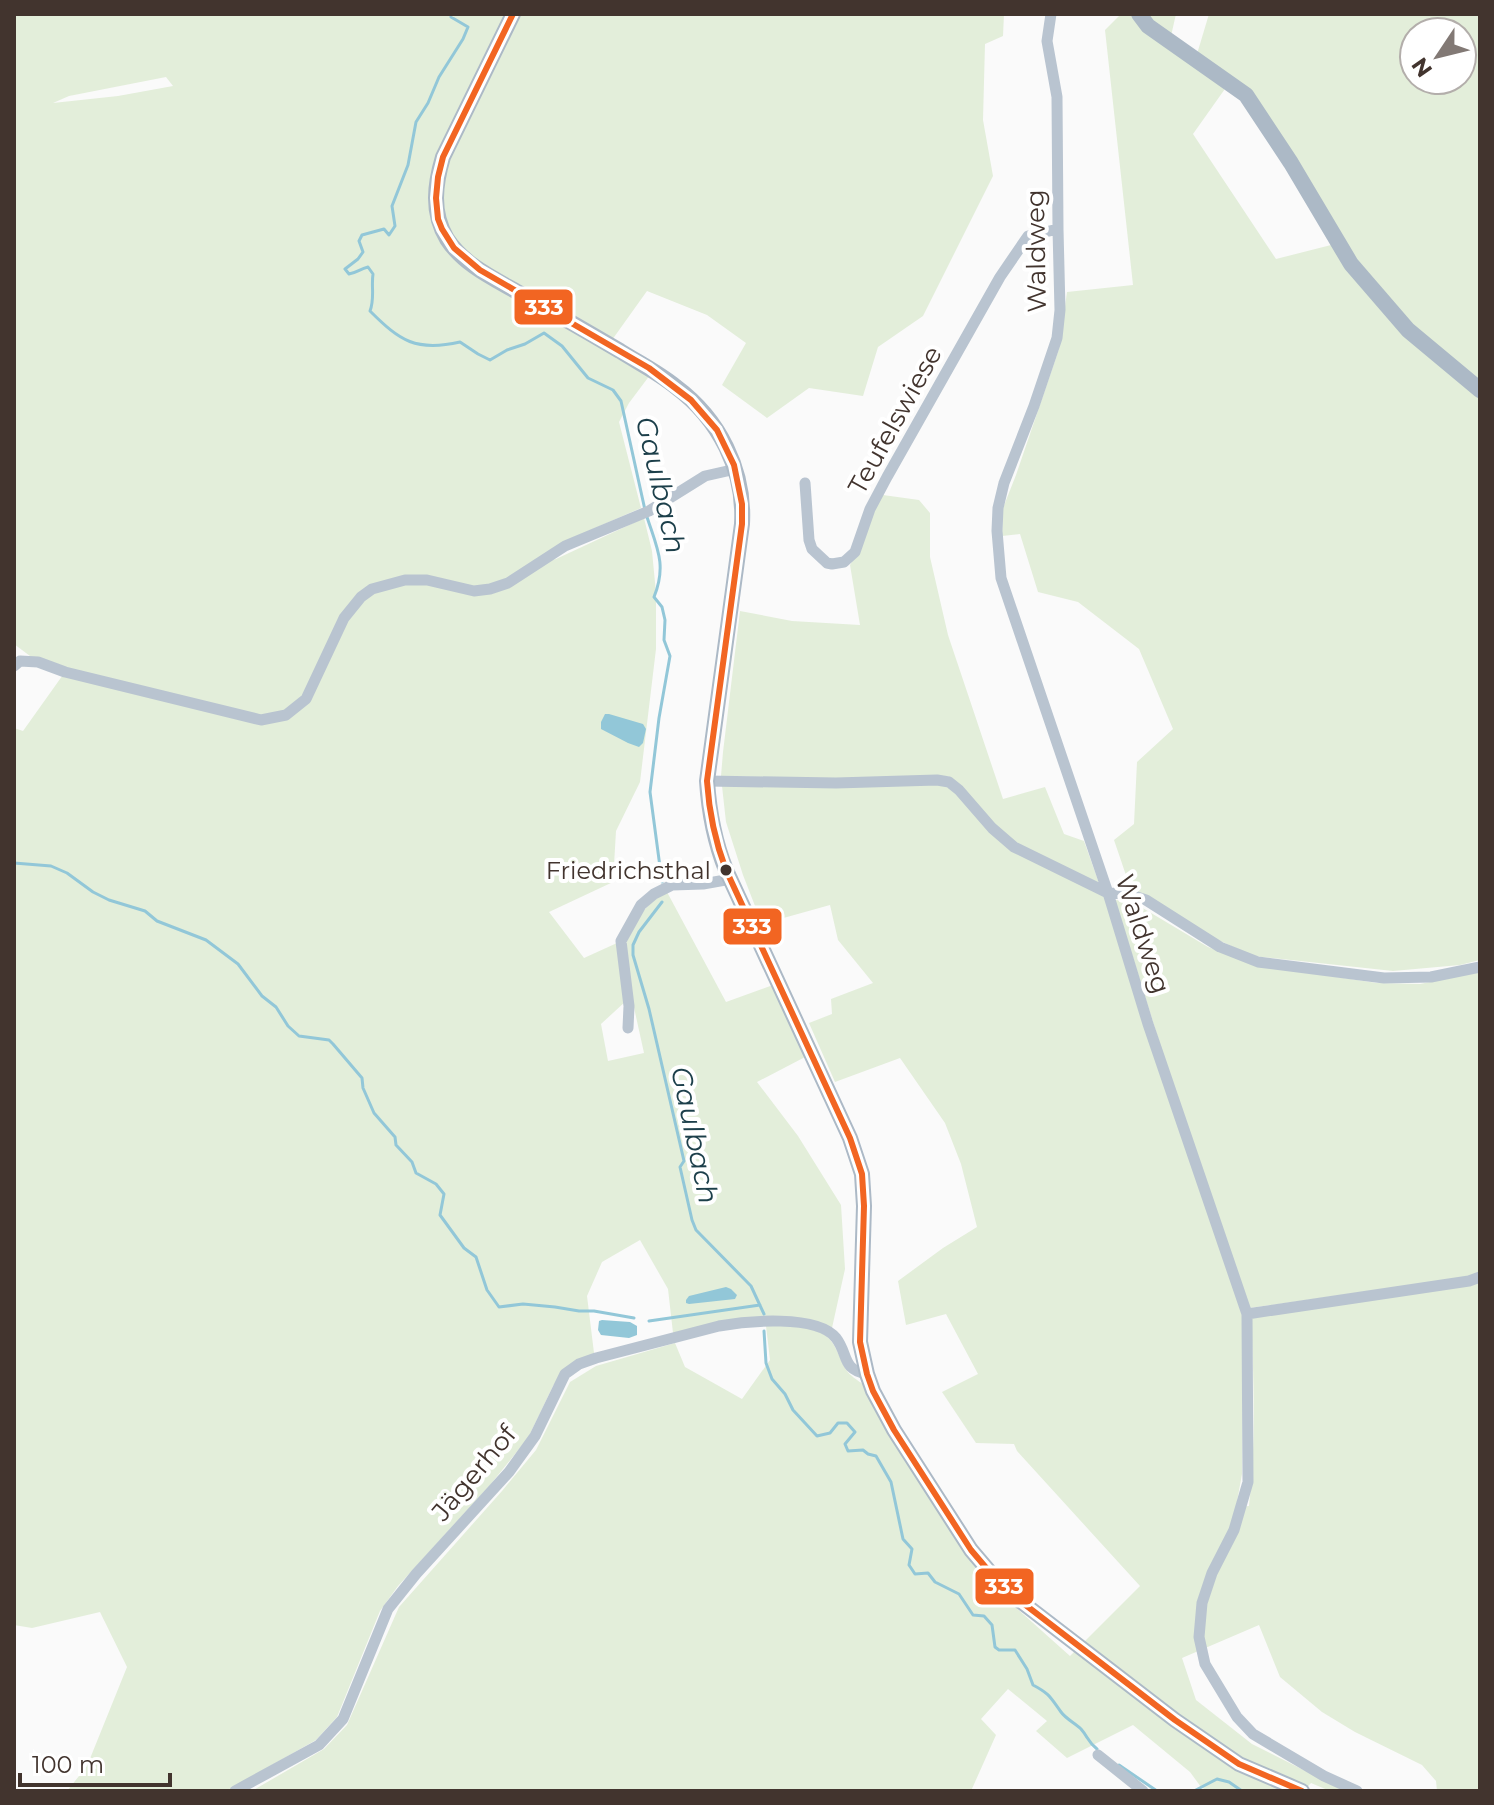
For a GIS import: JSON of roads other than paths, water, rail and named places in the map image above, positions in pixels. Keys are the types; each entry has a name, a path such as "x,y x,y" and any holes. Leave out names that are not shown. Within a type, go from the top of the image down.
{"main road":[{"path":"513,14 443,157 435,182 436,207 446,236 460,255 677,387 711,422 736,469 742,499 742,524 707,781 709,811 716,844 859,1162 864,1190 860,1333 867,1374 880,1404 971,1550 994,1577 1040,1617 1175,1720 1239,1764 1302,1791"},
{"path":"1139,14 1148,26 1246,95 1351,264 1408,330 1480,390"}],"street":[{"name":"Waldweg","path":"1051,14 1047,41 1057,97 1060,310 1057,338 1004,483 998,508 1001,578 1247,1314 1248,1482 1234,1530 1212,1573 1202,1603 1199,1637 1205,1664 1237,1717 1253,1734 1324,1776 1357,1791"},
{"name":"Teufelswiese","path":"805,483 812,549 827,563 844,562 855,552 870,509 1000,277 1028,236 1058,229"},
{"path":"14,666 20,661 29,660 65,672 261,720 286,715 306,699 344,618 372,589 405,580 427,580 474,591 490,589 508,583 565,546 645,513 705,476 736,469"},
{"path":"707,781 949,782 1014,847 1108,893 1128,894 1146,900 1220,947 1258,962 1384,978 1431,977 1480,967"},
{"path":"628,1028 629,1006 621,941 641,905 672,885 731,879"},
{"path":"1247,1314 1480,1277"},
{"name":"Jägerhof","path":"235,1791 319,1745 343,1719 388,1609 509,1472 535,1436 565,1374 579,1364 719,1326 787,1323 828,1330 839,1344 849,1367 867,1374"},
{"path":"1098,1755 1143,1791"}],"water":[{"path":"605,714 643,724 646,729 643,743 639,747 601,729"},
{"path":"726,1287 737,1295 735,1299 686,1303 689,1296"},
{"path":"599,1321 630,1322 637,1326 637,1335 629,1338 601,1335 598,1330"}],"waterway":[{"name":"Gaulbach","path":"451,14 468,27 416,122 408,165 392,206 395,226 389,235 384,229 362,235 359,241 363,252 345,269 349,274 368,267 373,274 370,311 410,342 432,346 460,342 490,360 544,333 562,346 588,378 613,390 621,401 645,510"},
{"name":"Gaulbach","path":"647,517 660,566 654,597 662,607 664,640 670,656 650,792 662,882"},
{"path":"14,863 51,866 109,900 145,911 157,921 206,940 238,964 299,1036 329,1040 362,1078 374,1113 395,1137 396,1145 412,1162 416,1173 436,1184 444,1194 440,1215 464,1248 476,1257 487,1290 499,1307 523,1304 634,1318"},
{"name":"Gaulbach","path":"662,902 639,932 633,945 633,955 649,1009 684,1161 680,1167 692,1220 696,1230 751,1286 764,1314"},
{"path":"649,1321 760,1305"},
{"name":"Gaulbach","path":"764,1331 766,1363 772,1379 793,1410 817,1436 830,1433 838,1423 847,1423 855,1432 845,1444 848,1451 863,1450 876,1456 891,1482 903,1539 912,1549 909,1565 915,1574 928,1573 935,1582 959,1594 973,1615 984,1616 992,1625 995,1647 1015,1650 1033,1685 1049,1696 1097,1749"},
{"name":"Gaulbach","path":"1119,1765 1157,1791"},
{"name":"Gaulbach","path":"1194,1791 1217,1779 1229,1782 1242,1791"}],"place":[{"name":"Friedrichsthal","path":"726,870"}]}
